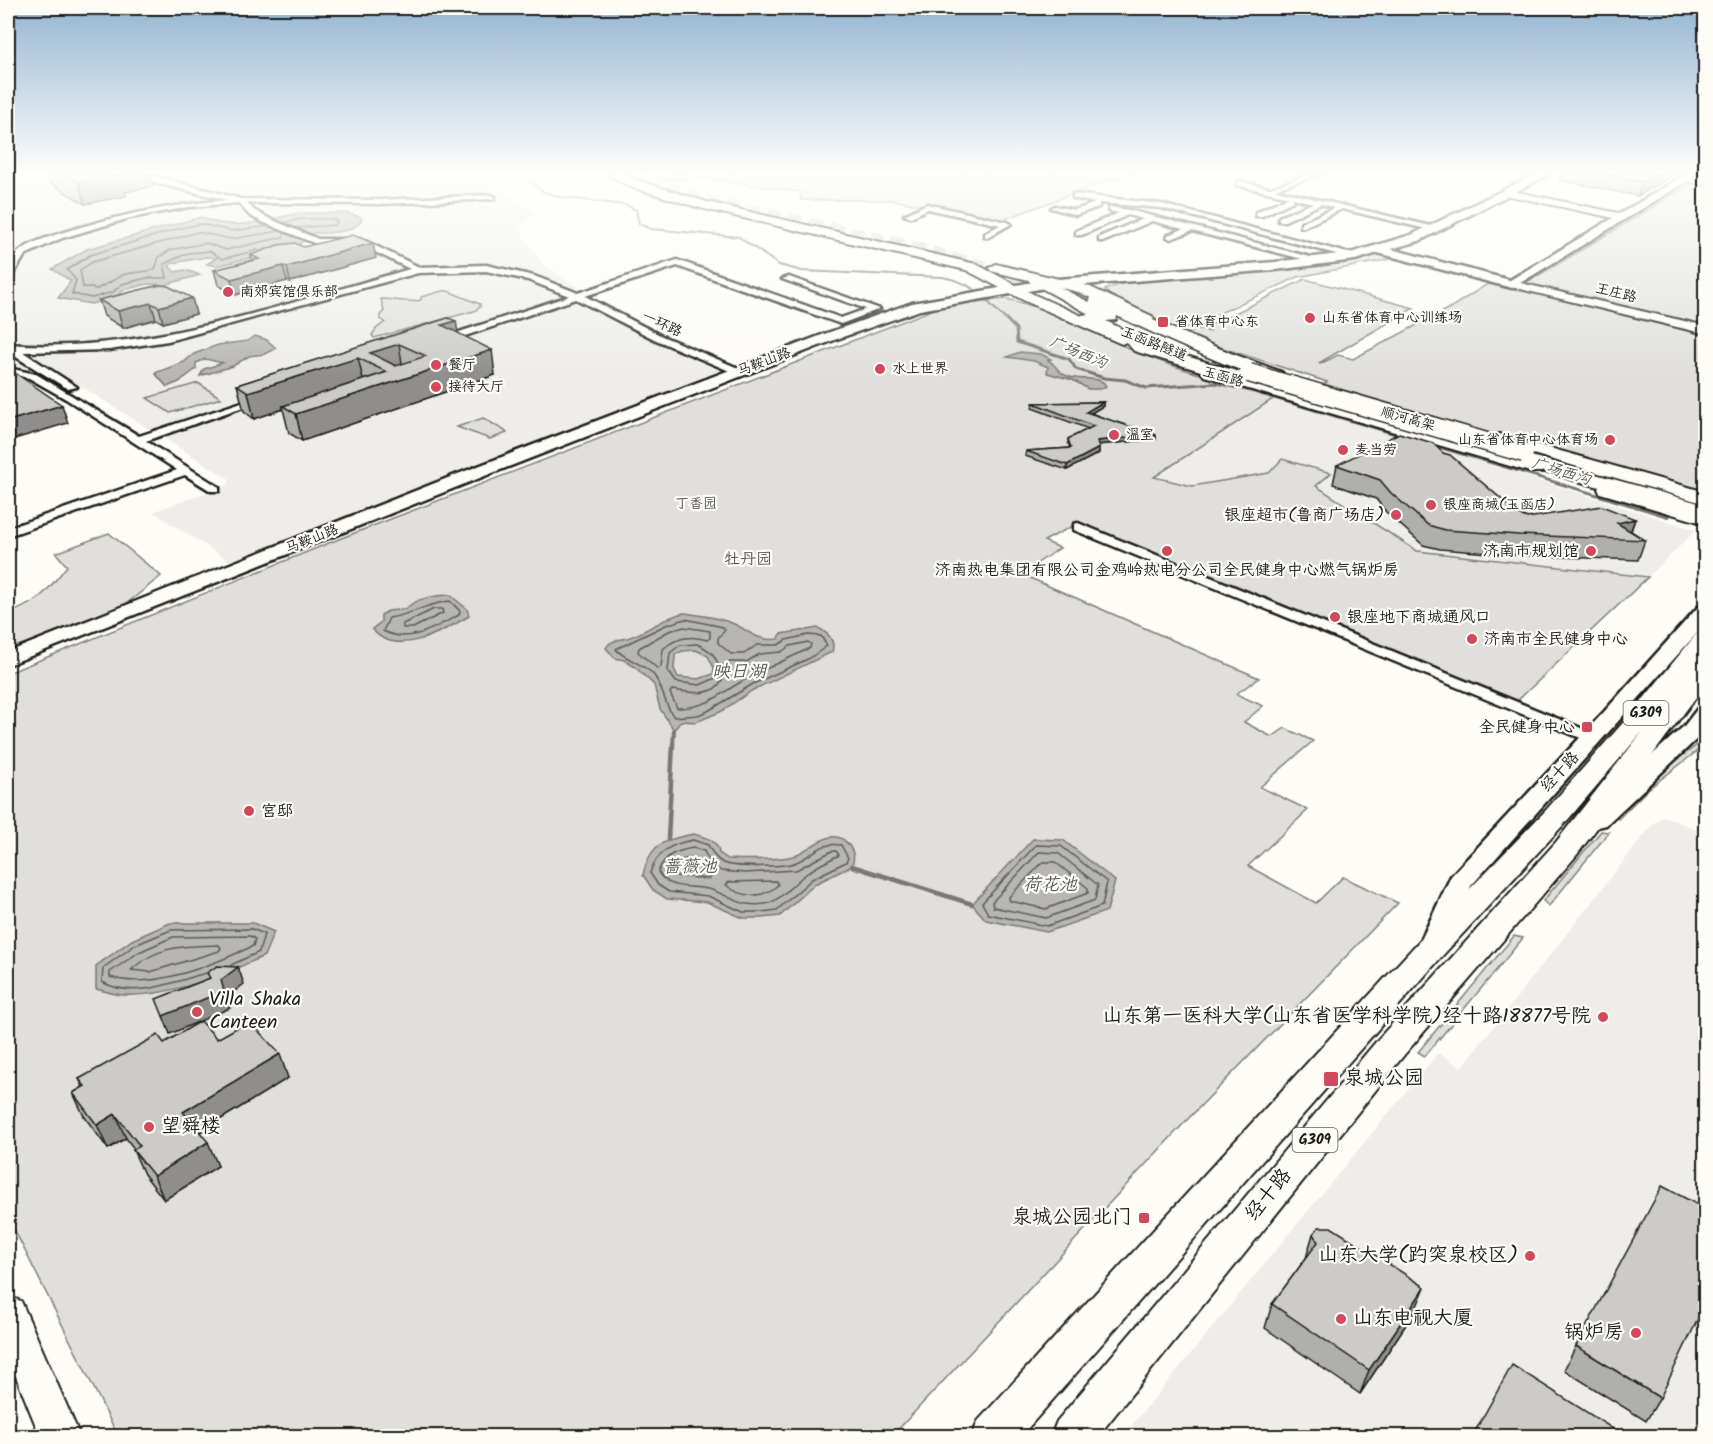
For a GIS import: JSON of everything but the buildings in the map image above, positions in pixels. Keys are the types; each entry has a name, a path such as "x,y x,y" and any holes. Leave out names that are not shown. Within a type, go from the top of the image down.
{"highway":[{"path":"1048,282 1072,303 1143,348 1234,377 1249,376"},
{"path":"1072,303 1261,371 1303,383 1315,384"},
{"name":"玉函路隧道","path":"1072,303 1181,355 1249,376"},
{"name":"顺河高架","path":"1249,376 1706,505"},
{"name":"顺河高架","path":"1249,376 1430,433 1706,511"},
{"name":"经十路","path":"993,1437 1433,946 1556,816 1581,784 1645,713 1706,637"},
{"name":"经十路","path":"1072,1437 1392,1046 1566,849 1706,667"}],"main road":[{"name":"玉函路","path":"858,240 971,267 1015,289 1072,303 1143,348 1193,368 1706,518"},
{"name":"玉函路","path":"887,240 1090,292 1203,345 1315,384 1706,498"},
{"name":"马鞍山路","path":"8,659 739,372 880,318 929,303 1048,282 1322,261 1380,250 1405,240"},
{"path":"1512,284 1584,240"},
{"name":"王庄路","path":"1380,250 1512,284"},
{"path":"1365,419 1384,404"},
{"name":"经十路","path":"1433,946 1460,882 1593,738 1705,611"},
{"name":"经十路","path":"1566,849 1692,731 1706,713"},
{"path":"8,1313 60,1437"}],"street":[{"path":"8,276 22,253 49,240"},
{"path":"315,240 357,241 418,270"},
{"path":"1214,246 1228,240"},
{"path":"1237,240 1322,261"},
{"path":"1294,240 1355,256"},
{"path":"430,344 677,263 841,321 874,309 786,279"},
{"name":"一环路","path":"418,270 486,268 531,278 576,295 659,338 739,372"},
{"path":"8,346 109,347 168,339 418,270"},
{"name":"王庄路","path":"1512,284 1706,330"},
{"path":"8,346 107,409 121,430"},
{"path":"8,370 32,376 215,489"},
{"path":"137,440 272,396"},
{"path":"8,532 186,471"},
{"path":"1078,527 1593,738"}],"shaded area":[{"path":"8,240 526,240 542,264 629,319 735,370 239,567 153,512 229,484 229,479 63,375 43,368 8,366"},
{"path":"1276,397 1696,530 1648,577 1417,551 1316,486 1331,474 1269,473 1192,486 1153,477"},
{"path":"1664,816 1705,833 1705,903 1697,915 1706,919 1705,1436 1123,1436 1438,1053 1462,1067 1653,824"}],"green space":[{"path":"1597,240 1705,240 1705,326 1526,283"},
{"path":"1385,254 1396,258 1298,277 1177,333 1112,297 1105,290 1137,281 1291,268"},
{"name":"山东省体育中心体育场","path":"1305,279 1414,308 1320,364 1338,355 1353,359 1453,306 1489,283 1705,335 1705,496 1324,384 1327,382 1183,335 1199,329 1211,332 1202,329"},
{"path":"448,291 480,304 480,307 474,311 374,338 372,335 385,322 380,319 384,311 381,299 416,301 421,300 421,297"},
{"path":"1007,299 1045,311 1157,360 1276,397 1154,477 1192,486 1269,473 1282,459 1331,473 1316,486 1417,551 1648,577 1516,702 1076,524 1044,541 1060,548 1021,574 1259,678 1236,694 1263,706 1244,722 1272,737 1285,728 1313,741 1260,787 1308,810 1248,866 1316,903 1343,877 1398,903 1187,1120 892,1436 118,1436 8,1217 8,673 339,539 945,305"},
{"path":"198,383 221,398 170,413 147,398"},
{"path":"483,418 507,433 490,439 457,427"},
{"path":"109,533 161,576 121,608 8,652 8,614 35,600 48,590 60,575 67,566 56,553"},
{"path":"1705,739 1705,745 1647,790 1618,819 1612,816 1641,787"},
{"path":"1601,831 1609,832 1549,906 1543,901"},
{"path":"1514,936 1523,938 1425,1056 1418,1052"}],"water":[{"path":"118,240 304,240 295,247 217,266 207,264 217,258 206,257 173,263 169,266 175,272 185,270 200,275 164,285 148,284 123,290 117,297 91,304 58,298 71,281 52,269 87,249"},
{"path":"255,336 267,340 276,348 265,354 249,356 233,366 200,376 204,369 223,363 205,359 196,363 196,369 179,382 167,387 155,373 218,345 247,341"},
{"path":"1020,352 1041,354 1051,359 1048,360 1064,374 1075,378 1097,380 1106,386 1101,389 1088,389 1073,380 1047,373 1048,367 1034,361 1007,357"},
{"path":"450,595 467,609 469,616 434,635 407,642 394,642 382,638 372,629 381,622 381,615 388,611 406,609 414,602 426,598"},
{"name":"映日湖","path":"684,613 721,620 756,636 769,639 778,639 781,634 818,628 830,637 833,648 832,652 753,690 720,712 696,722 681,721 674,730 660,709 654,685 635,667 624,660 615,658 606,648 612,642 635,635","holes":["696,650 708,656 714,668 713,674 699,679 678,677 674,669 675,655 682,651"]},
{"name":"蔷薇池","path":"694,834 714,842 719,853 728,859 743,860 789,857 827,838 841,838 853,852 852,866 815,884 780,916 743,918 707,902 667,899 653,890 643,875 650,856 660,845 674,838"},
{"name":"荷花池","path":"1033,839 1063,840 1115,881 1107,911 1047,932 986,920 972,904"},
{"path":"170,923 253,923 274,932 264,956 196,983 177,989 141,995 121,995 96,989 96,966 132,940"}],"waterway":[{"name":"广场西沟","path":"744,240 779,265 802,271 953,279 978,292 1006,320"},
{"name":"广场西沟","path":"1005,318 1016,329 1017,342 1069,359 1076,369 1104,378 1125,380 1146,388 1216,383 1251,391 1399,435"},
{"name":"广场西沟","path":"1432,445 1637,507"},
{"name":"广场西沟","path":"1632,505 1668,516"},
{"path":"673,746 674,730"},
{"path":"668,839 673,744"},
{"path":"852,866 972,904"}],"tunnel":[{"path":"880,240 1082,294"}],"place":[{"name":"南郊宾馆俱乐部","path":"228,292"},
{"name":"山东省体育中心训练场","path":"1310,318"},
{"name":"省体育中心东","path":"1163,322"},
{"name":"餐厅","path":"436,365"},
{"name":"水上世界","path":"880,369"},
{"name":"接待大厅","path":"436,387"},
{"name":"温室","path":"1114,435"},
{"name":"山东省体育中心体育场","path":"1610,440"},
{"name":"麦当劳","path":"1343,450"},
{"name":"银座商城(玉函店)","path":"1431,505"},
{"name":"银座超市(鲁商广场店)","path":"1396,515"},
{"name":"济南热电集团有限公司金鸡岭热电分公司全民健身中心燃气锅炉房","path":"1167,551"},
{"name":"济南市规划馆","path":"1591,551"},
{"name":"银座地下商城通风口","path":"1335,617"},
{"name":"济南市全民健身中心","path":"1472,639"},
{"name":"全民健身中心","path":"1587,727"},
{"name":"宫邸","path":"249,811"},
{"name":"Villa Shaka Canteen","path":"197,1012"},
{"name":"山东第一医科大学(山东省医学科学院)经十路18877号院","path":"1603,1017"},
{"name":"泉城公园","path":"1331,1079"},
{"name":"望舜楼","path":"149,1127"},
{"name":"泉城公园北门","path":"1144,1218"},
{"name":"山东大学(趵突泉校区)","path":"1530,1256"},
{"name":"山东电视大厦","path":"1341,1319"},
{"name":"锅炉房","path":"1636,1333"}],"park label":[{"name":"丁香园","path":"696,504"},
{"name":"牡丹园","path":"748,559"}]}
